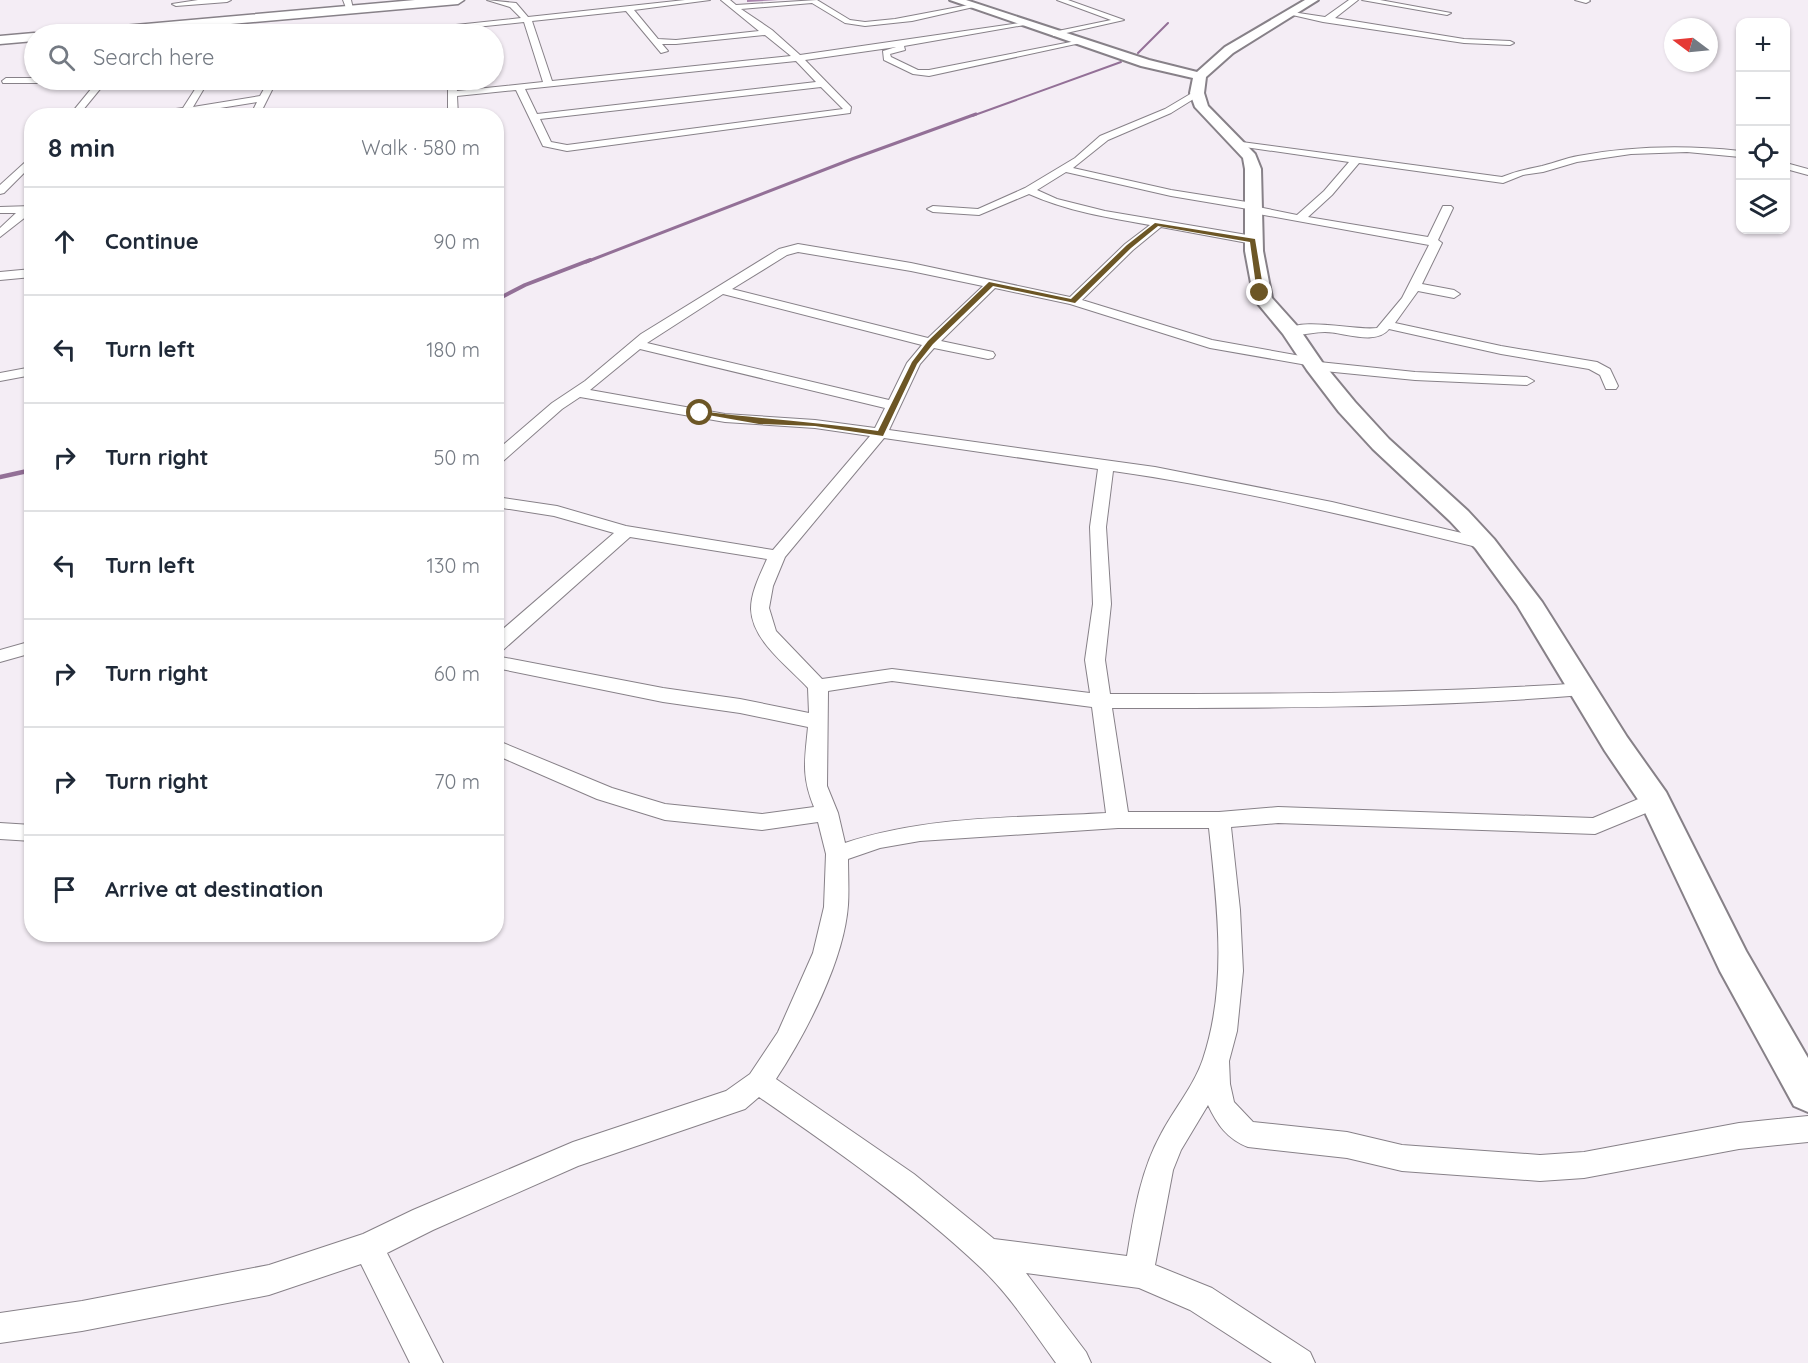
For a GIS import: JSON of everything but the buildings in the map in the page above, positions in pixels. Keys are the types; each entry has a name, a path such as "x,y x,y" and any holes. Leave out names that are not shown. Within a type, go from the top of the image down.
{"highway":[{"path":"247,24 349,5 458,0"},
{"path":"0,40 24,39"}],"street":[{"path":"174,24 176,2 227,0"},
{"path":"491,0 513,5 528,21 548,84"},
{"path":"504,24 706,0"},
{"path":"519,87 547,144 567,148 847,111 848,109 769,32 725,0"},
{"path":"736,7 812,0 819,2 844,21 863,24 974,6"},
{"path":"955,0 1145,63 1198,84"},
{"path":"1056,34 1120,20 1061,0"},
{"path":"1318,10 1330,18 1353,0"},
{"path":"1366,0 1448,13"},
{"path":"1579,0 1586,1"},
{"path":"629,9 658,41 678,70"},
{"path":"933,209 979,212 1029,190 1079,160 1104,138 1168,111 1198,84 1229,50 1292,14 1318,10 1464,41 1510,43"},
{"path":"504,89 798,59 915,43 1026,24"},
{"path":"658,41 676,42 769,32"},
{"path":"915,43 886,53 887,58 919,73 929,73 1081,42"},
{"path":"0,72 12,71 3,83"},
{"path":"3,83 24,81"},
{"path":"534,117 822,84"},
{"path":"1198,84 1202,107 1251,157 1253,240 1263,299 1291,331 1347,408 1381,444 1459,516 1485,544 1529,602 1616,744 1655,800 1733,961 1808,1094"},
{"path":"81,108 95,90"},
{"path":"188,108 199,90"},
{"path":"258,108 267,90"},
{"path":"453,90 453,108"},
{"path":"454,94 491,90"},
{"path":"211,108 263,98"},
{"path":"1238,143 1356,160 1380,161 1449,174 1503,180 1521,172 1543,170 1576,159 1631,151 1700,149 1736,154"},
{"path":"1300,218 1328,193 1356,160"},
{"path":"1790,167 1808,171"},
{"path":"0,169 23,169"},
{"path":"0,191 23,169"},
{"path":"1065,169 1179,195 1356,229 1432,240 1436,243 1415,287 1388,325 1376,332 1326,328 1291,331"},
{"path":"1029,190 1053,201 1157,225 1253,240"},
{"path":"1432,240 1437,234 1447,208"},
{"path":"0,210 24,209"},
{"path":"0,234 24,213"},
{"path":"1072,301 1129,247 1157,225"},
{"path":"504,452 576,392 590,384 656,330 783,252 798,248 900,265 1072,301 1210,344 1313,364 1415,376 1527,381"},
{"path":"0,276 24,274"},
{"path":"0,1328 82,1316 269,1281 368,1247 423,1220 573,1155 735,1100 759,1082 788,1040 825,953 836,907 837,854 816,786 814,764 819,722 818,686 768,634 763,624 760,608 764,586 777,556 880,434 914,363 931,343 992,284"},
{"path":"1415,287 1454,294"},
{"path":"721,290 931,343 988,355"},
{"path":"1388,325 1501,350 1592,365 1603,369 1609,376 1611,386"},
{"path":"639,345 894,406"},
{"path":"0,377 24,372"},
{"path":"576,392 725,418 815,424 1178,477 1332,507 1485,544"},
{"path":"1106,465 1098,527 1102,604 1095,660 1099,701 1118,820"},
{"path":"504,503 557,512 626,531 777,556"},
{"path":"504,639 626,531"},
{"path":"0,657 24,650"},
{"path":"0,657 24,662"},
{"path":"504,664 663,695 740,706 819,722"},
{"path":"818,686 892,675 1099,701 1325,701 1478,697 1583,689"},
{"path":"504,750 605,794 665,812 762,822 826,813"},
{"path":"837,854 879,840 920,833 1118,820 1219,819 1278,815 1595,826 1655,800"},
{"path":"1219,819 1232,953 1230,1001 1216,1061 1216,1094 1235,1125 1248,1134 1347,1145 1402,1158 1540,1168 1573,1166 1739,1136 1808,1130"},
{"path":"0,831 24,832"},
{"path":"1139,1273 1158,1170 1216,1061"},
{"path":"759,1082 909,1188 986,1253 1024,1294 1075,1363"},
{"path":"368,1247 427,1363"},
{"path":"986,1253 1139,1273 1202,1299 1256,1332 1299,1363"}],"waterway":[{"path":"1138,53 1168,23"},
{"path":"972,116 1121,62"},
{"path":"586,262 852,159 976,114"},
{"path":"504,296 525,285 590,260"},
{"path":"0,477 24,472"}],"route":[{"path":"700,413 725,418 815,424 880,434 914,363 931,343 992,284 1072,301 1129,247 1157,225 1253,240 1260,293"}]}
